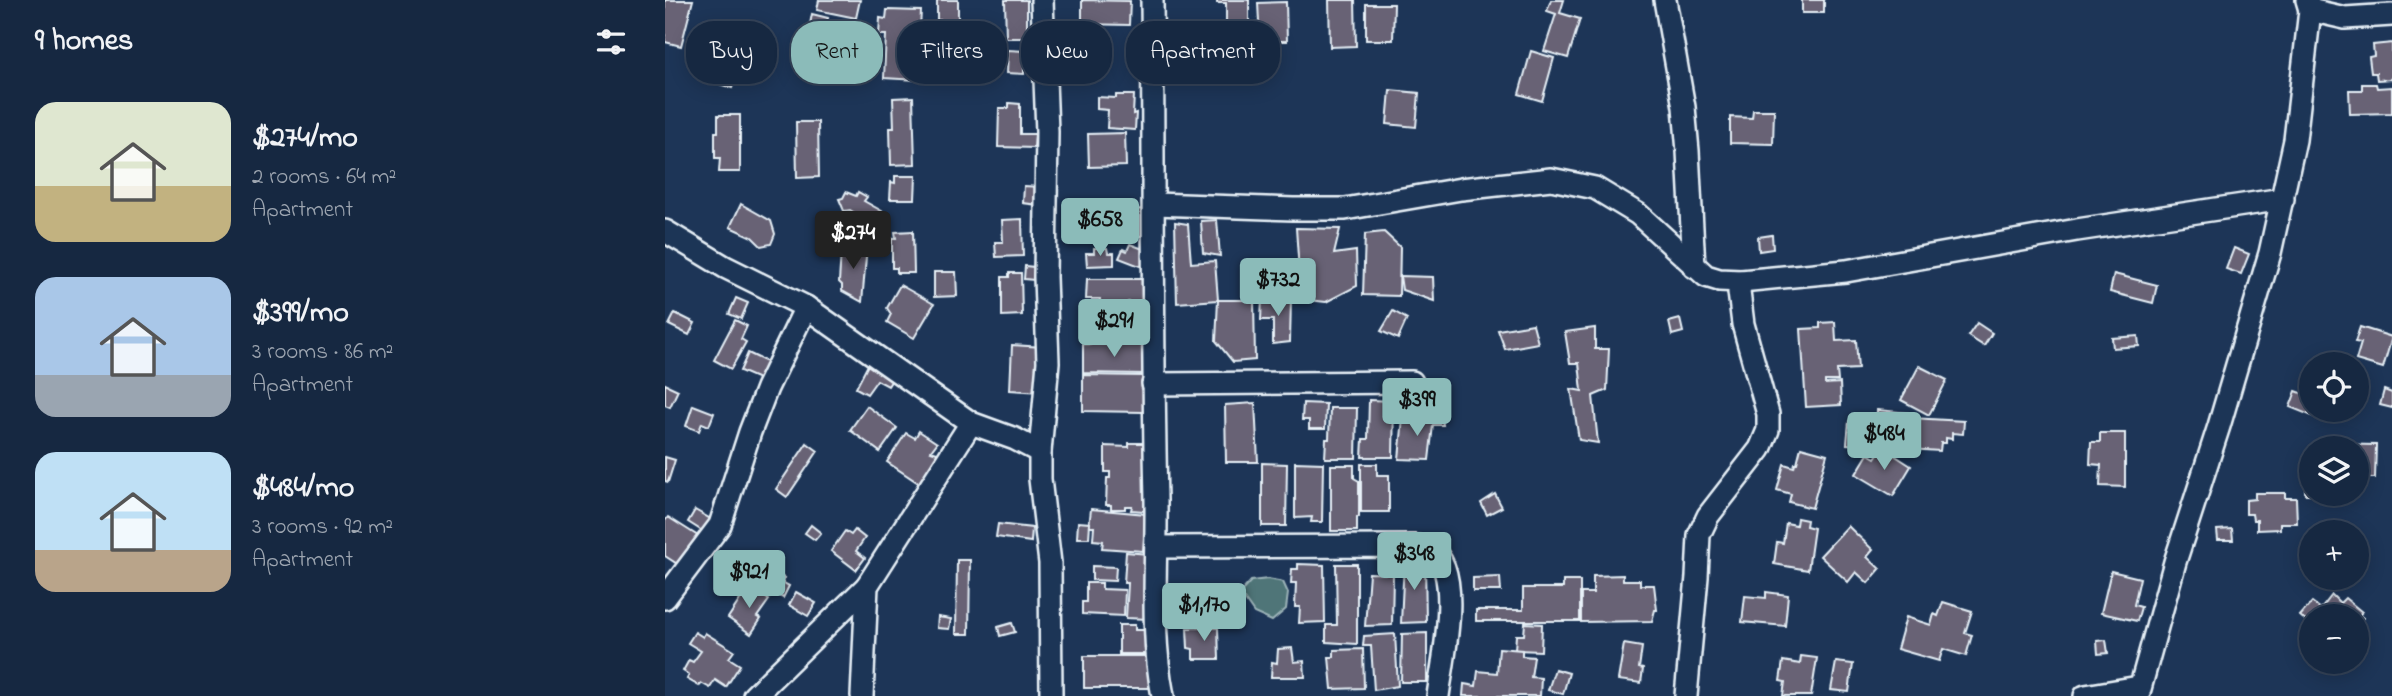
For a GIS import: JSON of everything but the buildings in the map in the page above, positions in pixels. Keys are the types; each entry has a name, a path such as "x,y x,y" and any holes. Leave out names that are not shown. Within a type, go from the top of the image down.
{"street":[{"path":"1042,0 1048,132 1045,277 1048,362 1040,452 1050,563 1051,696"},
{"path":"1152,0 1155,204 1153,384 1157,547 1154,642 1163,696"},
{"path":"1665,0 1684,107 1694,267"},
{"path":"2085,696 2139,692 2175,562 2266,266 2283,199 2295,141 2309,5 2345,18 2392,15"},
{"path":"1155,204 1345,209 1461,189 1551,179 1595,188 1637,214 1706,276 1719,280 1741,281 1846,271 2064,232 2283,199"},
{"path":"665,231 725,267 806,307 971,423 1015,439 1040,452"},
{"path":"1686,696 1699,535 1708,516 1761,449 1768,430 1764,396 1740,309 1741,281"},
{"path":"665,598 720,525 759,410 806,307"},
{"path":"1153,384 1412,382"},
{"path":"754,696 867,586 971,423"},
{"path":"1157,547 1415,545 1432,550 1446,572 1450,609 1438,696"},
{"path":"862,696 867,586"}],"green space":[{"path":"1268,579 1283,582 1288,593 1286,609 1272,621 1254,613 1240,593 1251,581"}]}
